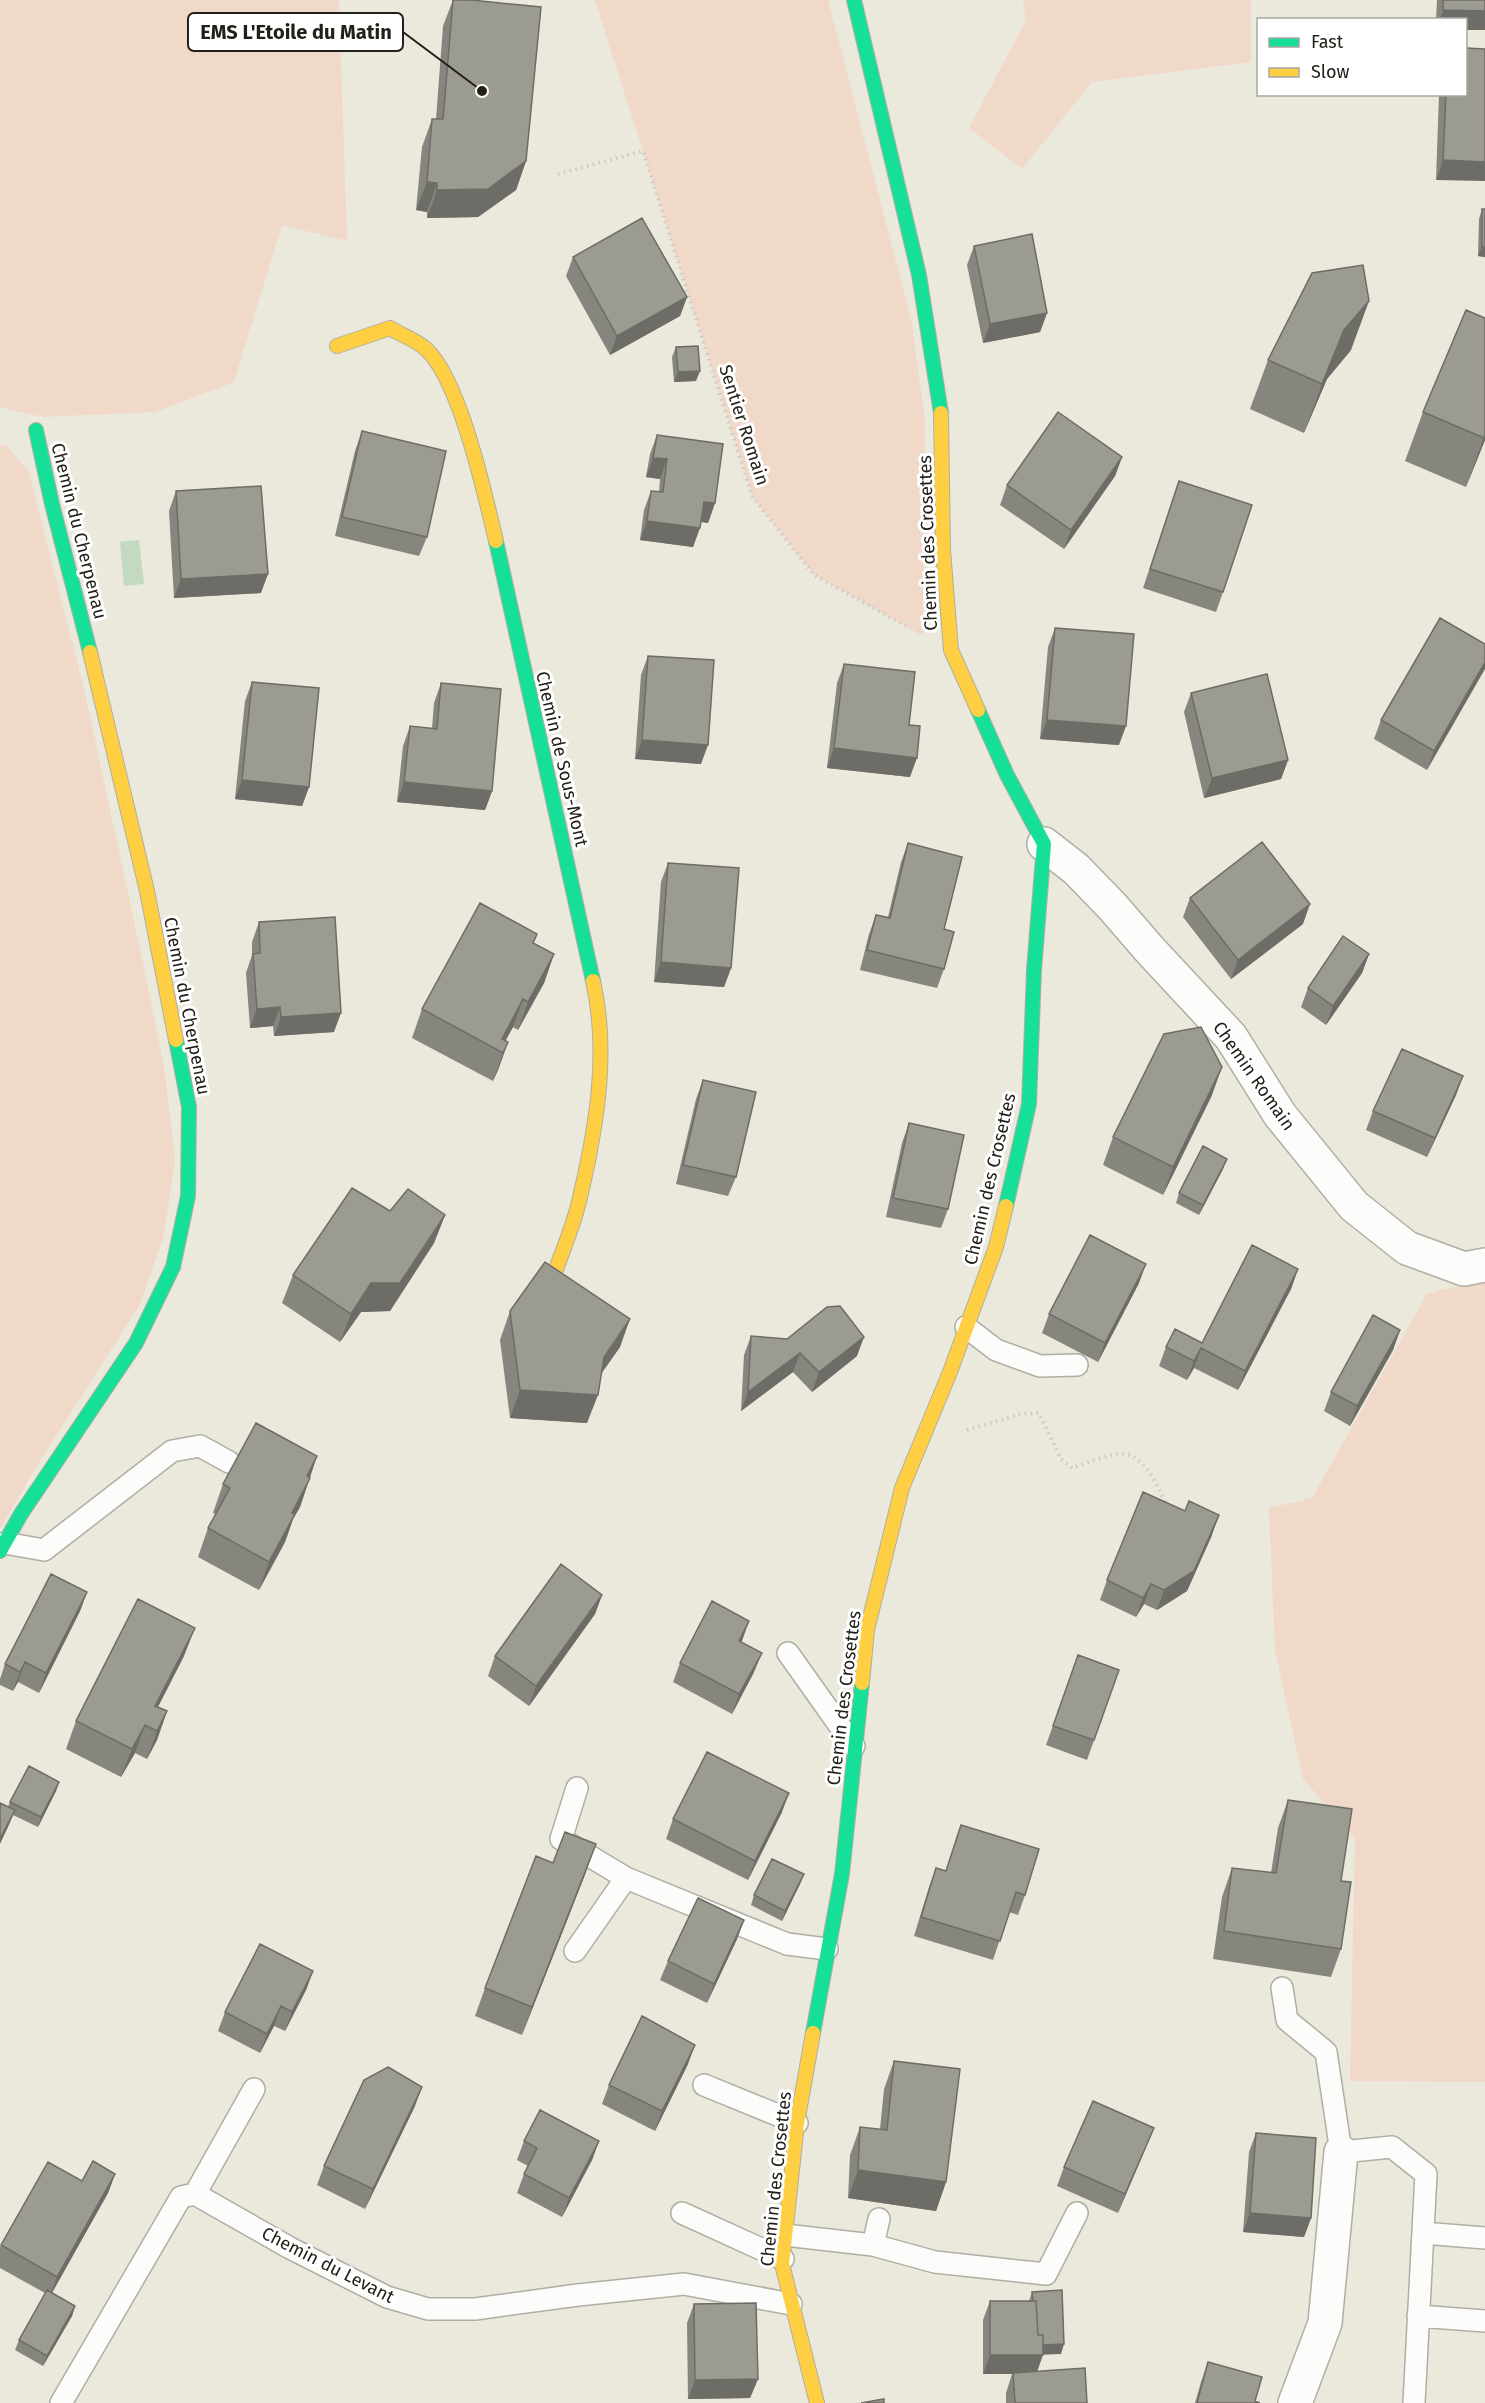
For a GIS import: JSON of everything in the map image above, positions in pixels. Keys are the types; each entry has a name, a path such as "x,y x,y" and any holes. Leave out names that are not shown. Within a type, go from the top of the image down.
{"street":[{"name":"Chemin des Crosettes","path":"817,2403 782,2264 797,2123 842,1874 867,1630 902,1488 996,1247 1029,1104 1034,970 1044,844 1007,775 951,651 943,550 942,417 919,275 854,0"},
{"name":"Chemin de Sous-Mont","path":"337,346 390,328 426,349 451,384 485,494 598,1003 601,1082 581,1195 552,1280"},
{"name":"Chemin du Cherpenau","path":"2,1547 21,1514 136,1343 173,1267 188,1196 189,1107 147,891 36,430"},
{"name":"Chemin Romain","path":"1044,844 1076,869 1112,906 1149,950 1231,1037 1280,1115 1354,1206 1407,1248 1464,1269 1485,1265"},
{"path":"1295,2403 1325,2323 1341,2152"}],"lane":[{"path":"966,1327 996,1350 1040,1366 1077,1365"},
{"path":"2,1547 44,1550 172,1451 200,1446 229,1462"},
{"path":"788,1653 854,1746"},
{"path":"577,1788 561,1839 626,1878 788,1944 827,1949"},
{"path":"575,1951 626,1878"},
{"path":"1282,1988 1287,2020 1326,2052 1341,2152 1392,2147 1426,2174 1414,2403"},
{"path":"704,2085 797,2123"},
{"path":"61,2403 181,2197 195,2194 254,2089"},
{"name":"Chemin du Levant","path":"195,2194 290,2248 387,2297 429,2309 475,2309 684,2284 791,2304"},
{"path":"682,2213 783,2259"},
{"path":"785,2235 873,2245 935,2262 1046,2274 1077,2213"},
{"path":"873,2245 879,2219"},
{"path":"1423,2233 1485,2238"},
{"path":"1419,2316 1485,2321"}],"path":[{"name":"Sentier Romain","path":"558,174 643,152 752,496 814,575 951,651"},
{"path":"929,1422 961,1432 1021,1414 1039,1413 1061,1459 1071,1468 1120,1454 1140,1460 1160,1490 1167,1509"}],"shaded area":[{"path":"0,0 339,0 347,241 282,225 234,382 155,412 42,417 0,407"},
{"path":"595,0 828,0 912,323 925,421 923,636 814,575 752,496"},
{"path":"1023,0 1251,0 1251,62 1092,82 1022,169 969,128 1026,20"},
{"path":"0,445 7,446 29,472 84,689 164,1065 175,1161 163,1239 139,1306 38,1464 0,1529"},
{"path":"139,540 144,584 124,586 120,542"},
{"path":"1485,1279 1485,2082 1350,2081 1355,1838 1303,1779 1275,1650 1269,1508 1312,1498 1427,1294"}],"building":[{"path":"453,0 541,7 526,161 488,189 437,190 437,183 427,182 432,119 443,119"},
{"path":"1443,0 1485,0 1485,11 1443,10"},
{"path":"1467,48 1485,49 1485,162 1443,160 1446,96 1467,96"},
{"path":"1482,209 1485,209 1485,247 1482,247"},
{"path":"642,218 687,297 617,336 573,257"},
{"path":"1032,234 1047,313 990,324 974,246"},
{"path":"1363,265 1369,301 1344,330 1322,384 1268,360 1312,273"},
{"path":"1466,310 1485,318 1484,438 1423,412"},
{"path":"698,346 700,371 678,372 676,347"},
{"path":"1058,412 1122,457 1071,530 1007,485"},
{"path":"362,431 446,451 427,537 342,517"},
{"path":"657,435 723,444 715,503 704,502 700,528 647,521 651,491 663,492 667,459 653,458"},
{"path":"1179,481 1252,505 1223,592 1150,569"},
{"path":"261,486 268,574 181,579 176,491"},
{"path":"1440,618 1485,644 1485,662 1434,751 1381,720"},
{"path":"1055,628 1134,634 1126,726 1047,720"},
{"path":"648,656 714,660 708,745 642,740"},
{"path":"844,664 915,672 909,725 920,726 917,758 834,748"},
{"path":"1267,674 1288,760 1212,778 1191,693"},
{"path":"252,682 319,688 309,787 242,780"},
{"path":"441,683 501,689 492,791 404,782 410,726 437,729"},
{"path":"1262,842 1310,904 1238,960 1190,898"},
{"path":"908,843 962,857 944,929 954,932 944,969 867,950 876,915 890,918"},
{"path":"668,863 739,868 731,968 661,962"},
{"path":"480,903 537,934 533,943 554,954 528,1002 523,999 502,1039 508,1042 503,1053 422,1009"},
{"path":"335,917 341,1013 281,1017 280,1007 257,1009 253,954 260,953 259,922"},
{"path":"1343,936 1369,954 1333,1006 1308,988"},
{"path":"1201,1027 1222,1067 1173,1167 1113,1137 1164,1034"},
{"path":"1402,1049 1463,1076 1435,1138 1373,1111"},
{"path":"703,1080 756,1092 736,1177 683,1165"},
{"path":"909,1123 964,1135 948,1209 893,1198"},
{"path":"1203,1146 1227,1159 1203,1205 1179,1193"},
{"path":"352,1188 390,1211 408,1189 445,1215 400,1283 371,1283 351,1314 293,1275"},
{"path":"1090,1235 1146,1264 1105,1343 1049,1314"},
{"path":"1252,1245 1298,1269 1245,1371 1201,1348 1194,1361 1166,1347 1175,1329 1202,1343"},
{"path":"545,1262 630,1319 604,1357 598,1395 520,1390 510,1311"},
{"path":"840,1306 864,1337 819,1372 800,1353 748,1392 751,1336 787,1339 827,1307"},
{"path":"1373,1315 1400,1330 1357,1406 1331,1392"},
{"path":"256,1423 317,1456 307,1476 310,1478 292,1513 295,1514 269,1562 208,1528 230,1488 223,1484"},
{"path":"1143,1492 1185,1511 1189,1501 1219,1515 1194,1571 1164,1590 1151,1584 1143,1598 1107,1580"},
{"path":"561,1564 602,1595 536,1686 495,1656"},
{"path":"51,1574 87,1592 46,1673 25,1662 20,1672 5,1664"},
{"path":"138,1599 195,1628 155,1706 167,1711 157,1731 145,1725 132,1749 76,1721"},
{"path":"712,1601 749,1621 739,1641 762,1653 739,1694 680,1663"},
{"path":"1078,1655 1119,1670 1094,1740 1053,1726"},
{"path":"707,1752 789,1793 755,1861 673,1819"},
{"path":"29,1766 59,1782 41,1817 10,1802"},
{"path":"1288,1800 1352,1809 1341,1881 1351,1882 1341,1949 1224,1931 1232,1868 1276,1873"},
{"path":"0,1803 15,1810 0,1839"},
{"path":"961,1825 1039,1849 1025,1895 1016,1892 1000,1941 921,1917 936,1868 946,1871"},
{"path":"565,1832 596,1844 532,2007 485,1988 536,1856 553,1863"},
{"path":"772,1859 804,1874 785,1911 754,1895"},
{"path":"698,1898 744,1920 714,1984 668,1961"},
{"path":"260,1944 313,1971 292,2012 281,2006 267,2034 225,2012"},
{"path":"642,2016 695,2045 662,2111 609,2085"},
{"path":"894,2061 960,2069 946,2182 858,2170 860,2127 887,2130"},
{"path":"388,2067 422,2087 373,2189 324,2166 364,2080"},
{"path":"1093,2101 1154,2128 1125,2194 1064,2167"},
{"path":"540,2110 599,2141 569,2198 524,2174 537,2148 524,2141"},
{"path":"1256,2133 1316,2138 1311,2218 1250,2213"},
{"path":"93,2161 115,2174 57,2277 1,2245 48,2162 82,2181"},
{"path":"47,2290 75,2306 47,2356 19,2340"},
{"path":"1062,2290 1064,2344 1043,2345 1043,2335 1038,2335 1036,2301 1033,2301 1032,2292"},
{"path":"990,2301 1036,2301 1038,2335 1043,2335 1043,2355 990,2355"},
{"path":"756,2303 758,2379 695,2380 694,2304"},
{"path":"1208,2362 1262,2377 1255,2401 1260,2403 1197,2403"},
{"path":"1085,2368 1087,2403 1015,2403 1013,2373"},
{"path":"884,2399 884,2403 861,2403"}],"traffic: fast":[{"path":"854,0 919,275 941,413"},
{"path":"36,430 52,504 90,652"},
{"path":"496,541 593,981"},
{"path":"978,710 1007,775 1044,844 1034,970 1029,1104 1006,1206"},
{"path":"0,1551 21,1514 136,1343 173,1267 188,1196 189,1107 176,1040"},
{"path":"813,2033 842,1874 862,1683"}],"traffic: slow":[{"path":"337,346 390,328 426,349 438,364 460,411 470,439 496,541"},
{"path":"941,413 943,550 951,650 978,710"},
{"path":"90,652 147,891 176,1040"},
{"path":"552,1280 578,1204 596,1114 600,1034 593,981"},
{"path":"862,1683 867,1630 902,1488 950,1372 996,1247 1006,1206"},
{"path":"813,2033 797,2123 782,2264 817,2403"}],"place":[{"name":"EMS L'Etoile du Matin","path":"482,91"}]}
